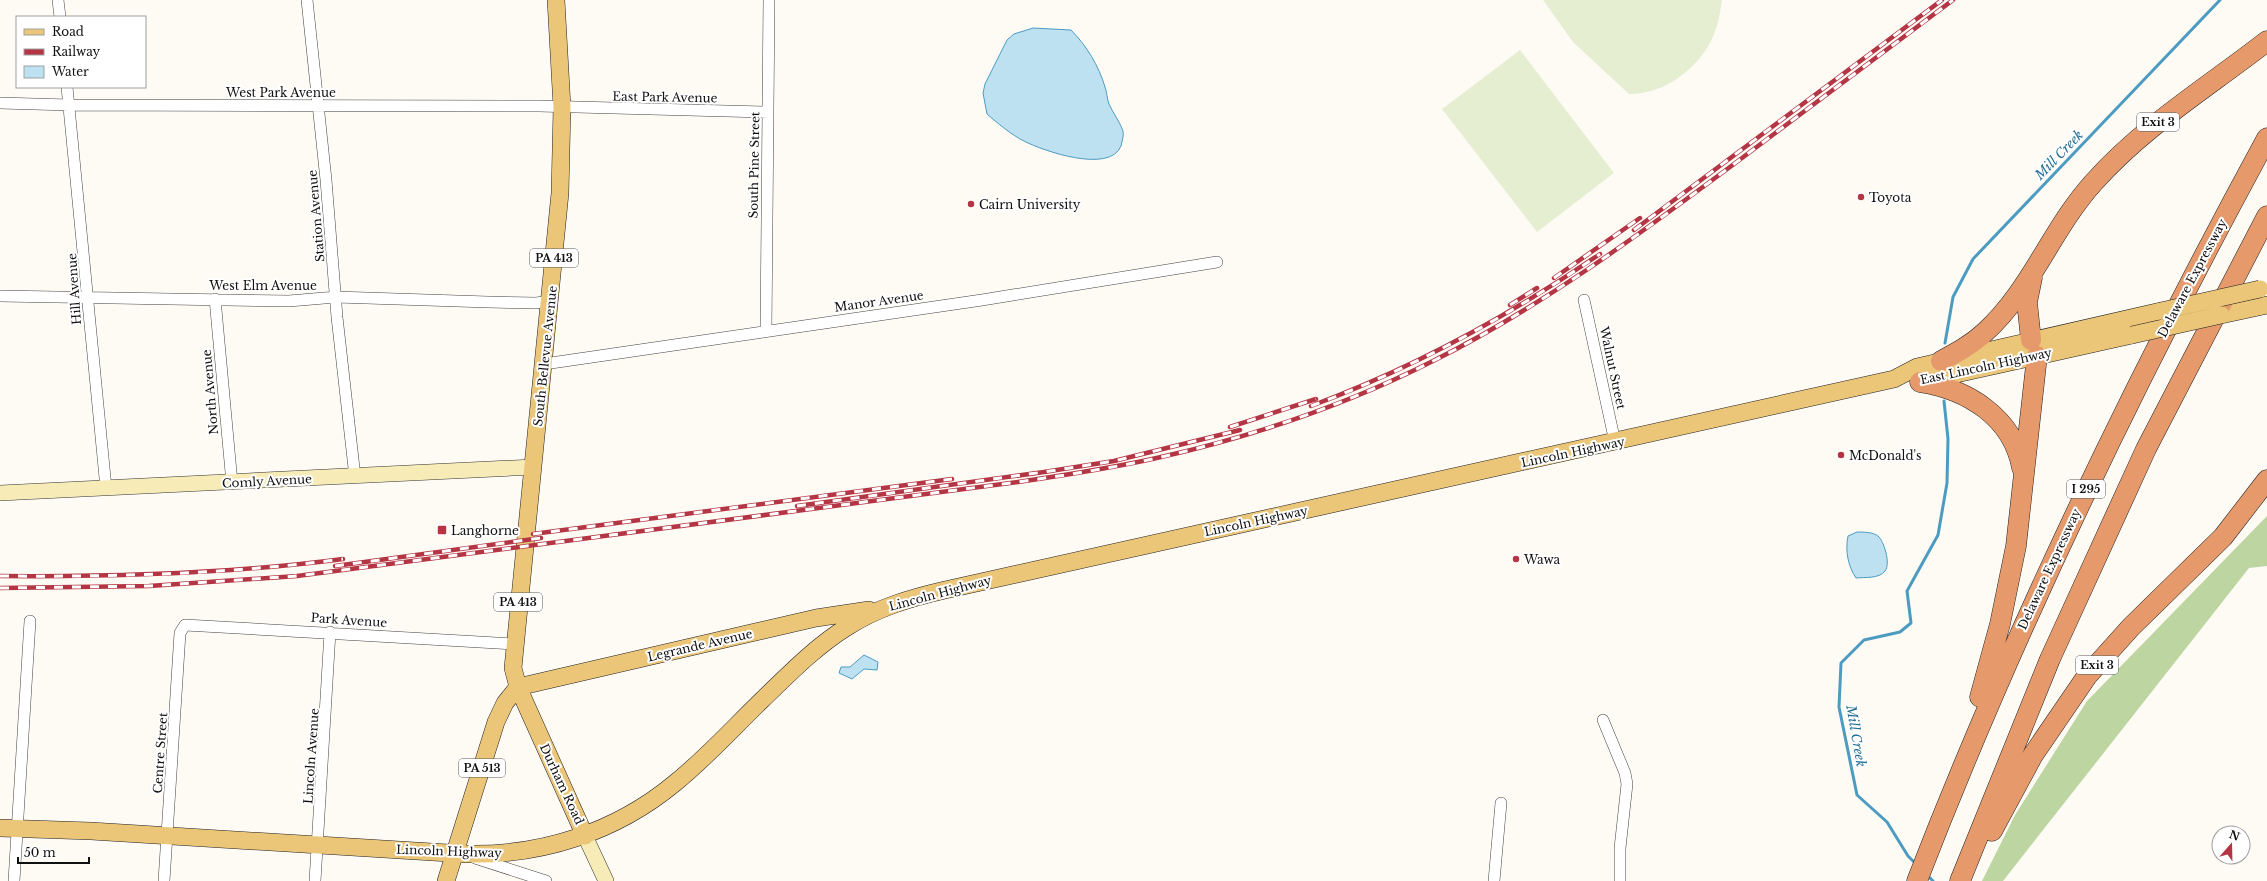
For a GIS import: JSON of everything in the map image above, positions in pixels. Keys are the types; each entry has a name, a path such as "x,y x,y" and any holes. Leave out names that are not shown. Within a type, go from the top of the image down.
{"highway":[{"name":"Exit 3","path":"2036,267 2080,199 2126,149 2168,114 2267,41"},
{"name":"Delaware Expressway","path":"1917,881 1958,777 2013,649 2099,462 2198,265 2267,138"},
{"name":"I 295","path":"1960,881 2035,692 2093,564 2182,377 2267,216"},
{"path":"1958,777 2000,624 2016,546 2024,480 2034,348 2027,302 2036,267"},
{"path":"1941,361 1984,333 2005,309 2036,267"},
{"path":"1920,382 1938,384 1958,391 1988,410 2012,439 2021,463 2024,480"},
{"name":"Exit 3","path":"1968,881 2016,784 2069,701 2109,651 2131,627 2223,537 2267,480"}],"main road":[{"name":"South Bellevue Avenue","path":"518,687 513,668 514,644 544,364 560,193 562,107 556,0"},
{"name":"East Lincoln Highway","path":"1894,379 1920,382 2143,315 2263,288"},
{"name":"East Lincoln Highway","path":"1894,379 1917,367 1941,361 2132,335 2267,305"},
{"name":"Lincoln Highway","path":"8,828 460,854 528,850 585,836 623,818 658,797 689,772 810,654 847,627 883,608 945,590 1894,379"},
{"name":"Legrande Avenue","path":"518,687 816,618 883,608"},
{"name":"Durham Road","path":"518,687 585,836"},
{"name":"PA 513","path":"446,881 460,854 496,722 505,703 518,687"}],"street":[{"path":"58,0 60,16"},
{"name":"Station Avenue","path":"307,0 355,477"},
{"name":"South Pine Street","path":"766,330 770,0"},
{"name":"Hill Avenue","path":"67,88 87,276 87,298 106,488"},
{"name":"West Park Avenue","path":"0,103 318,107 345,105 562,107"},
{"name":"East Park Avenue","path":"562,107 768,112"},
{"name":"Manor Avenue","path":"544,364 766,330 982,300 1216,262"},
{"name":"West Elm Avenue","path":"0,296 288,301 336,296 536,303 550,301"},
{"name":"North Avenue","path":"215,299 232,483"},
{"name":"Walnut Street","path":"1584,300 1615,442"},
{"name":"Comly Avenue","path":"0,493 355,477 533,467"},
{"path":"14,881 8,828 30,620"},
{"name":"Park Avenue","path":"182,627 190,624 514,644"},
{"name":"Centre Street","path":"164,881 180,633 182,627"},
{"name":"Lincoln Avenue","path":"315,881 330,632"},
{"path":"1603,720 1626,773 1627,784 1620,848 1620,881"},
{"path":"1494,881 1501,803"},
{"name":"Durham Road","path":"585,836 606,881"},
{"path":"460,854 546,881"}],"green space":[{"path":"1543,0 1722,0 1716,29 1712,39 1706,50 1689,70 1667,85 1642,93 1629,94 1573,42"},
{"path":"1520,50 1614,173 1537,232 1442,109"},
{"path":"2267,516 2267,566 2249,568 2003,881 1982,881 2015,815 2087,701"}],"water":[{"path":"1033,28 1071,30 1087,49 1096,64 1106,89 1109,104 1123,131 1121,146 1114,154 1104,158 1090,159 1076,158 1046,150 1020,139 987,114 983,93 985,84 1007,40 1014,34"},
{"path":"1857,532 1868,532 1878,536 1880,539 1887,558 1887,568 1882,574 1856,578 1853,573 1847,553 1848,536"},
{"path":"864,655 878,662 877,670 864,669 852,679 839,673 841,667 850,667"}],"waterway":[{"name":"Mill Creek","path":"1945,343 1953,297 1973,259 2220,0"},
{"name":"Mill Creek","path":"1916,864 1908,856 1887,822 1857,795 1839,707 1841,663 1864,640 1900,632 1911,623 1907,591 1938,535 1947,483 1948,439 1944,401"},
{"name":"Mill Creek","path":"1927,875 1933,881"}],"railway":[{"path":"1634,230 1942,0"},
{"path":"0,588 149,586 297,576 1054,477 1161,457 1196,449 1266,429 1334,405 1401,377 1512,318 1625,244 1953,0"},
{"path":"1554,278 1640,218"},
{"path":"1311,406 1424,358 1531,299 1600,254"},
{"path":"1510,305 1537,288"},
{"path":"1230,427 1316,399"},
{"path":"797,506 1114,461 1240,430"},
{"path":"533,534 952,479"},
{"path":"335,566 541,538"},
{"path":"0,576 172,574 257,568 343,559"}],"place":[{"name":"Toyota","path":"1861,197"},
{"name":"Cairn University","path":"971,204"},
{"name":"McDonald's","path":"1841,455"},
{"name":"Langhorne","path":"442,530"},
{"name":"Wawa","path":"1516,559"}]}
